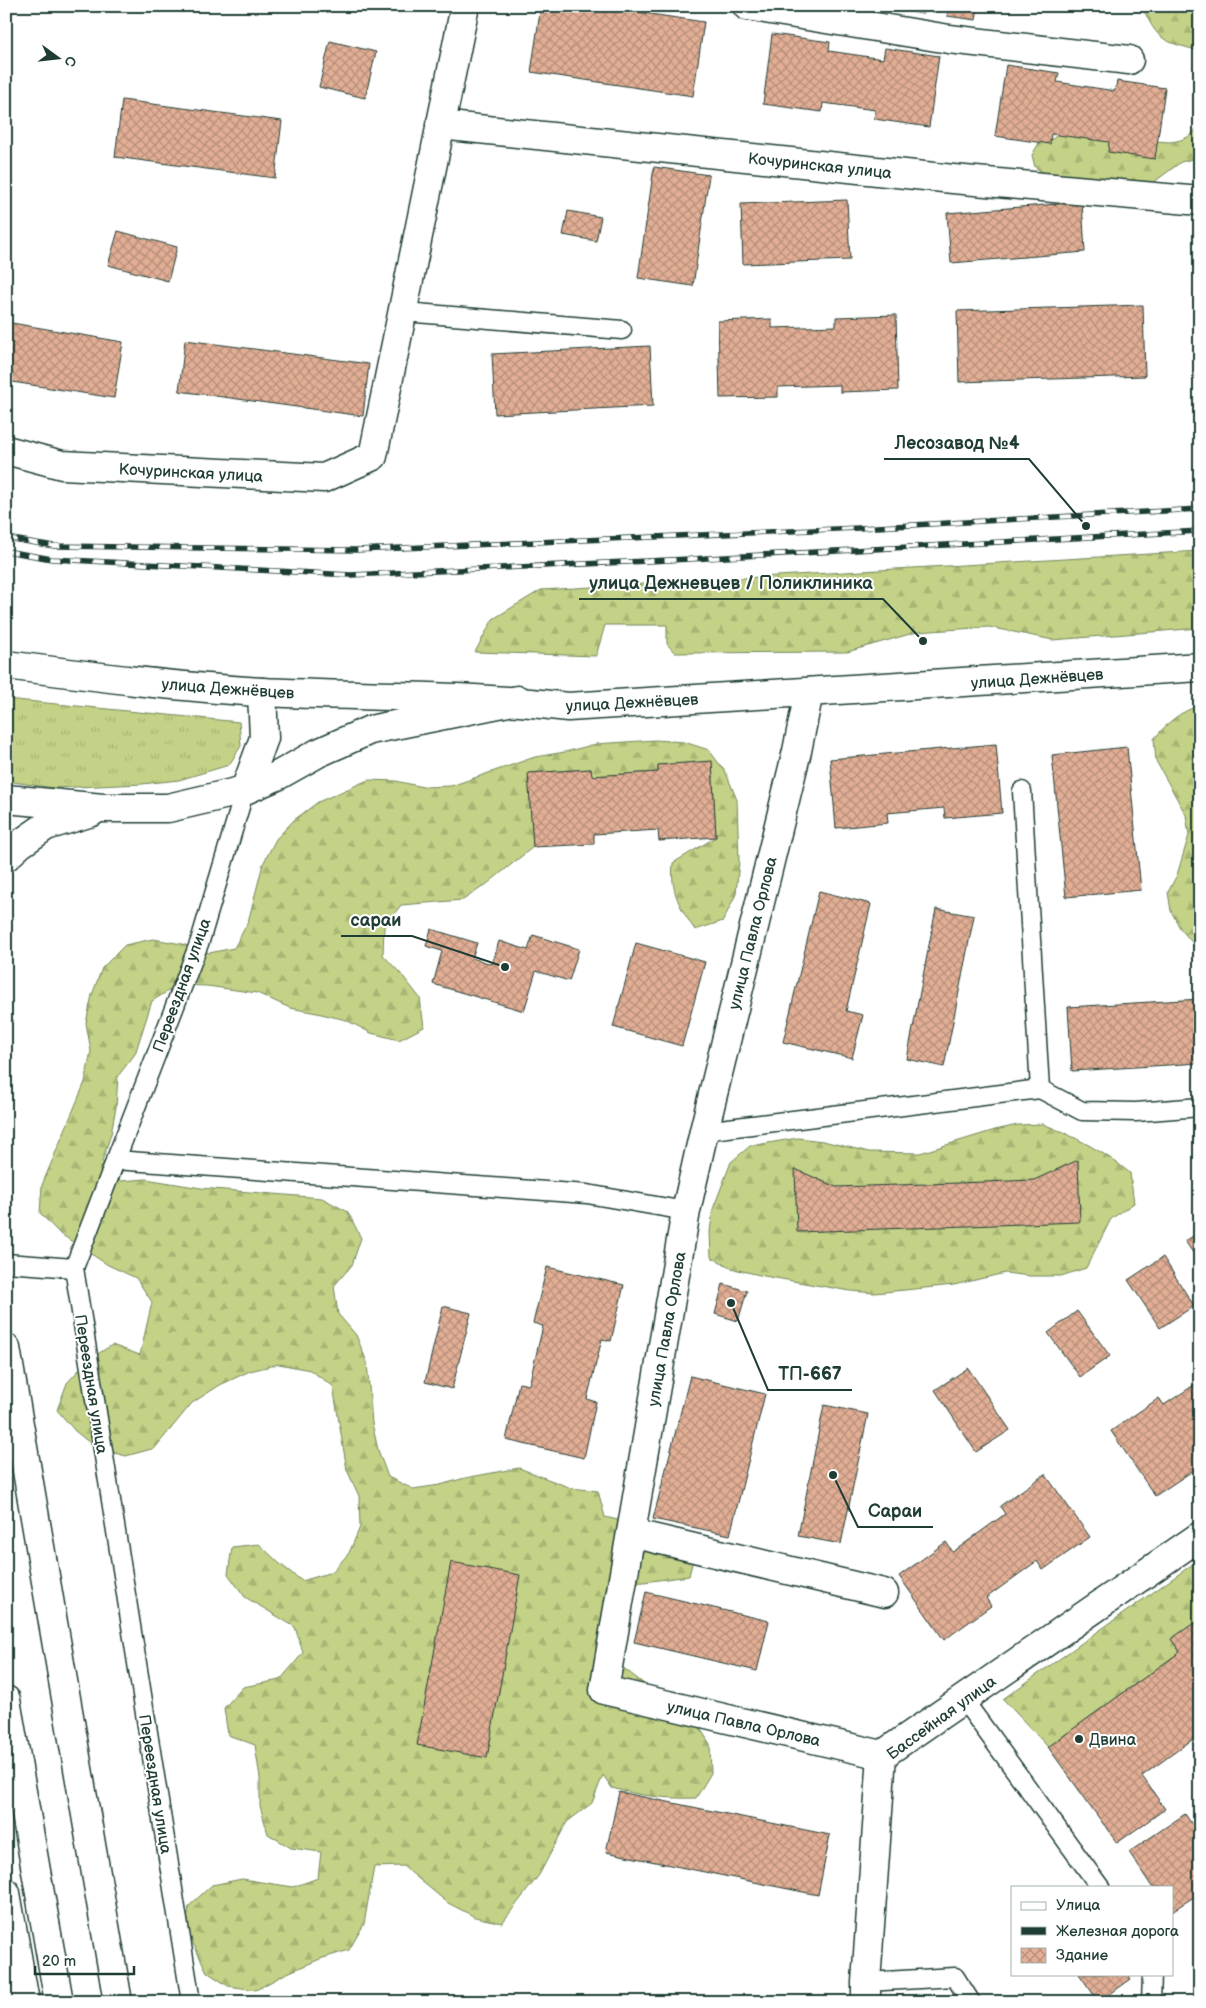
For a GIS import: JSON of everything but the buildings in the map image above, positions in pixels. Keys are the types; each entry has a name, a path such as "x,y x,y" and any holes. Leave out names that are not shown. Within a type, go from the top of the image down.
{"street":[{"path":"404,312 465,6"},
{"path":"747,6 949,39 1129,60"},
{"name":"Кочуринская улица","path":"440,125 962,180 1200,201"},
{"name":"Кочуринская улица","path":"6,450 62,465 324,478 373,456 404,312"},
{"name":"улица Дежнёвцев","path":"6,665 122,680 262,692 518,700 568,707 1200,667"},
{"path":"245,790 264,738 262,692"},
{"name":"улица Павла Орлова","path":"809,692 795,760 686,1211 604,1690 882,1755"},
{"path":"6,799 103,808 168,808 245,790 277,776 318,753 370,730 518,700"},
{"path":"6,857 20,844 46,826 103,808"},
{"path":"6,1348 118,2002"},
{"path":"631,1533 884,1593"},
{"name":"Бассейная улица","path":"866,1992 882,1755 1198,1540"},
{"path":"6,1700 59,2002"},
{"path":"6,1894 25,2002"}],"lane":[{"path":"404,312 622,330"},
{"name":"Переездная улица","path":"191,2002 74,1268 200,941 245,790"},
{"path":"1022,791 1040,1089"},
{"path":"704,1131 1040,1089 1082,1110 1136,1112 1200,1107"},
{"path":"115,1160 587,1194 686,1211"},
{"path":"6,1263 74,1268"},
{"path":"963,1699 1099,1886"},
{"path":"1151,2002 1152,1976"},
{"path":"866,1992 955,1977 971,2002"}],"green space":[{"path":"1142,6 1200,6 1200,51 1178,45 1163,38 1153,27"},
{"path":"1200,123 1200,157 1181,162 1146,188 1046,175 1035,167 1032,155 1039,143 1051,140 1060,133 1169,142 1188,137"},
{"path":"1200,551 1200,628 1053,640 989,627 917,632 847,652 675,653 667,644 667,625 605,625 596,656 475,652 493,619 541,590"},
{"path":"6,699 239,722 241,746 229,765 179,780 142,784 54,788 6,781"},
{"path":"1200,705 1200,952 1180,928 1171,911 1168,892 1177,875 1189,835 1186,815 1156,761 1154,739 1174,718"},
{"path":"655,740 684,742 709,750 726,773 737,800 739,861 736,894 723,921 695,930 677,899 672,873 673,863 716,837 712,762 658,765 658,772 592,776 591,769 529,773 533,847 487,884 463,900 401,905 384,927 383,955 420,998 424,1027 399,1040 371,1033 346,1020 290,1008 257,993 207,986 178,985 152,1001 135,1054 118,1076 116,1107 111,1134 102,1161 121,1181 146,1179 201,1188 322,1198 348,1212 361,1238 352,1265 334,1286 338,1314 356,1335 367,1362 372,1423 378,1450 388,1477 413,1489 519,1468 571,1488 598,1491 605,1517 698,1539 689,1576 636,1583 621,1666 671,1705 695,1720 710,1744 711,1773 696,1798 674,1798 622,1791 612,1788 603,1775 592,1803 567,1822 539,1875 502,1923 475,1917 448,1903 403,1866 374,1867 364,1924 349,1950 320,1959 285,1974 256,1990 228,1986 207,1972 186,1929 189,1906 212,1885 242,1879 293,1887 318,1878 321,1852 291,1848 268,1834 260,1806 260,1778 255,1745 228,1735 224,1708 243,1687 280,1680 303,1653 295,1627 245,1597 228,1574 232,1547 259,1544 302,1581 332,1572 349,1553 360,1527 359,1496 347,1470 333,1386 310,1370 279,1364 250,1371 220,1385 192,1403 155,1448 126,1456 96,1448 75,1431 57,1410 67,1383 88,1360 112,1345 140,1355 152,1302 136,1278 108,1265 59,1233 40,1213 42,1185 85,1082 91,1051 86,1023 92,995 102,968 125,945 153,939 182,944 209,953 234,948 248,922 263,864 276,839 294,820 318,802 368,780 396,781 423,787 451,786 535,757 596,744"},
{"path":"1043,1124 1089,1145 1130,1173 1134,1203 1111,1219 1086,1268 1061,1276 1030,1276 1005,1273 954,1285 875,1293 850,1291 764,1276 734,1269 711,1257 710,1232 713,1209 731,1162 750,1146 798,1138 823,1141 869,1152 920,1153 995,1130 1018,1125"},
{"path":"1200,1559 1200,1619 1171,1639 1180,1652 1048,1747 1003,1699"}],"railway":[{"path":"6,538 54,546 356,550 859,528 1200,509"},
{"path":"6,551 52,559 351,575 690,559 1200,531"}],"place":[{"name":"Лесозавод №4","path":"1086,526"},
{"name":"улица Дежневцев / Поликлиника","path":"923,641"},
{"name":"сараи","path":"505,967"},
{"name":"ТП-667","path":"731,1303"},
{"name":"Сараи","path":"833,1475"},
{"name":"Двина","path":"1079,1739"}]}
